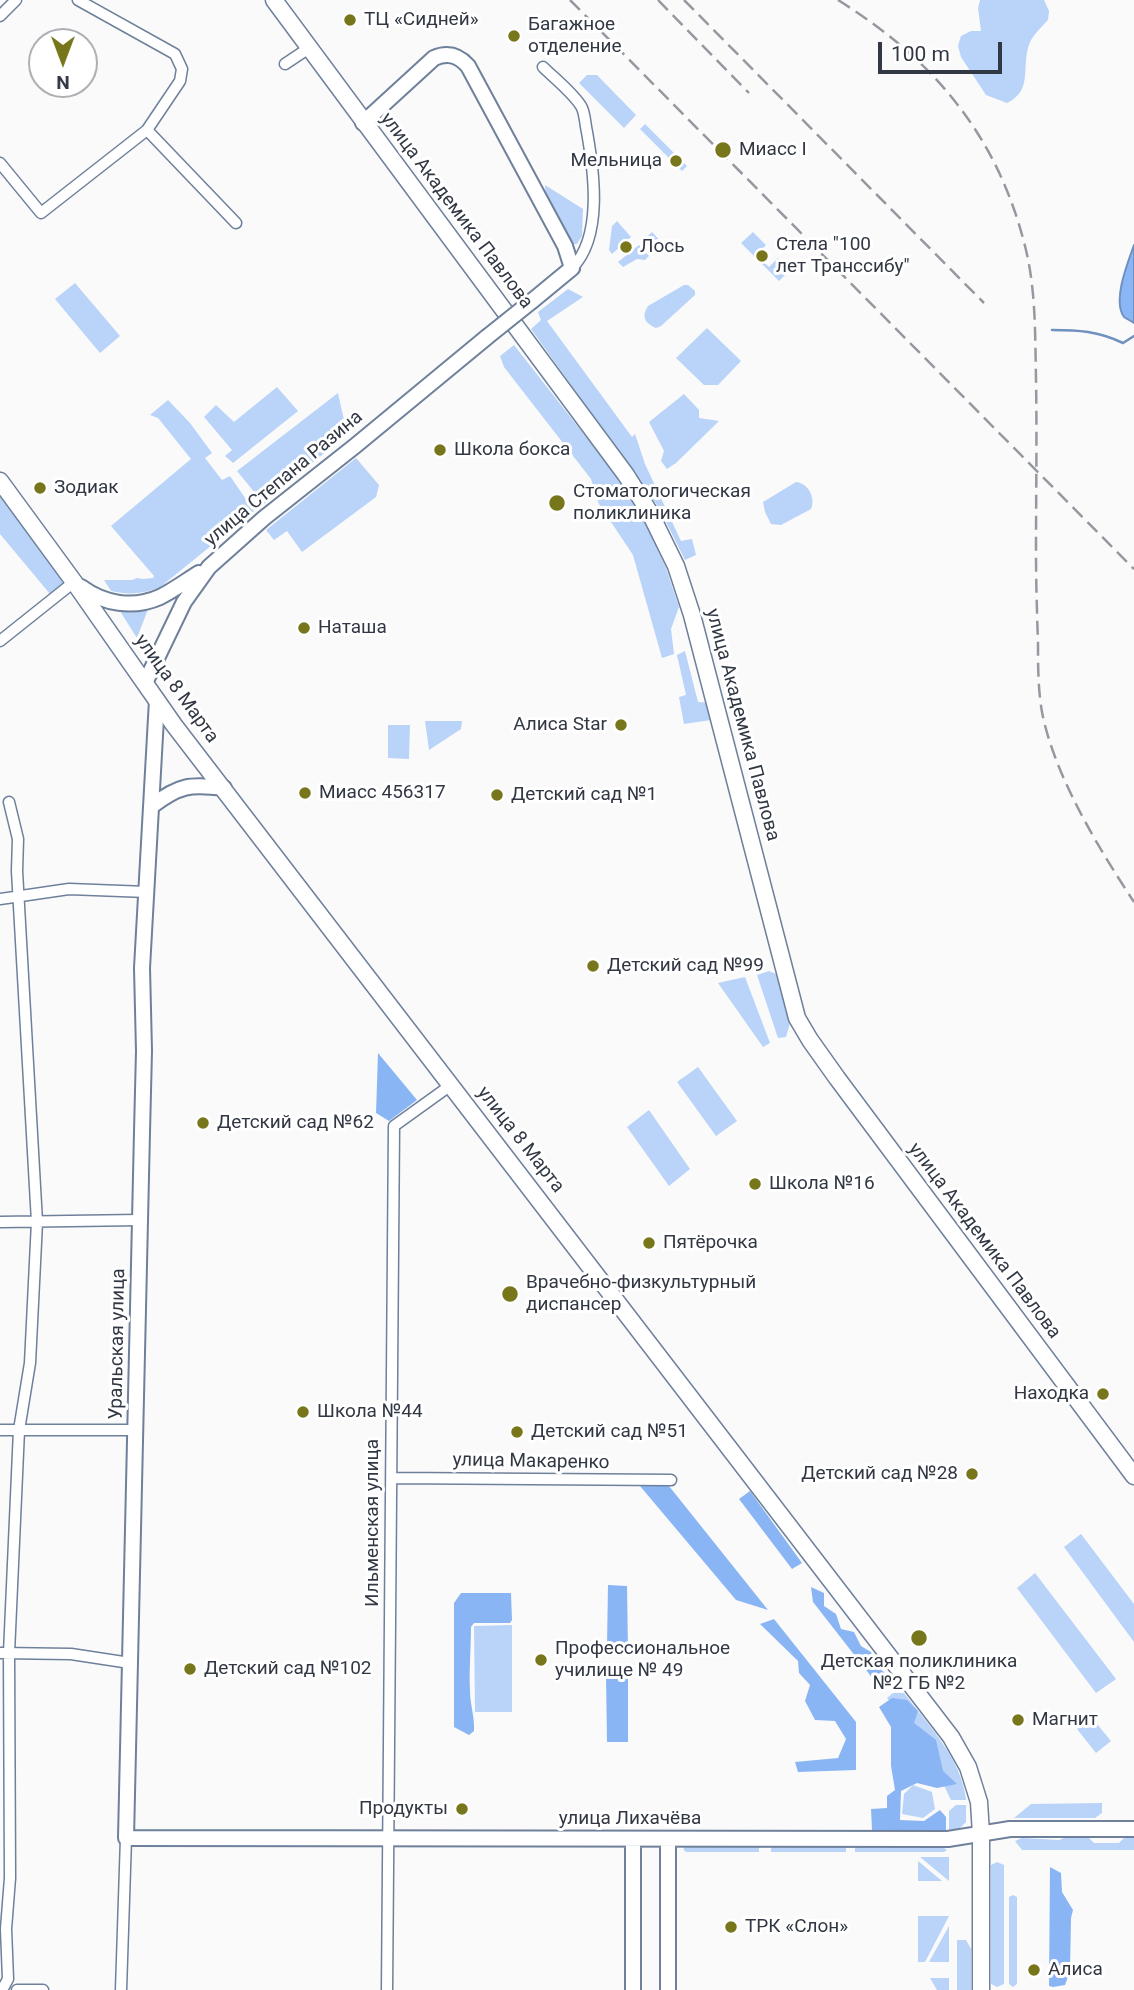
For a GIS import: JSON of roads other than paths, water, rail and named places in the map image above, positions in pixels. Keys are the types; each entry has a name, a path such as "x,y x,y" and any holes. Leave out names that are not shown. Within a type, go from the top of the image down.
{"main road":[{"name":"улица Академика Павлова","path":"274,0 626,475 650,513 676,566 692,615 797,1018 837,1078 1134,1476"},
{"path":"363,122 434,58 448,54 463,60 565,246 572,268"},
{"name":"улица Степана Разина","path":"145,683 184,602 209,567 264,517 572,268"},
{"name":"улица 8 Марта","path":"0,481 75,582 157,700 951,1737 975,1784 979,1802 981,1990"},
{"path":"75,582 93,596 111,603 137,603 159,598 209,567"},
{"name":"Уральская улица","path":"126,1838 144,1051 142,968 157,700"},
{"path":"152,806 164,796 184,786 224,788"},
{"name":"улица Лихачёва","path":"126,1838 948,1839 1010,1829 1134,1829"},
{"path":"633,1990 634,1839"},
{"path":"668,1839 668,1990"}],"street":[{"path":"0,16 16,0"},
{"path":"0,163 41,213 147,130 180,81 182,69 175,54 78,0"},
{"path":"285,64 309,48"},
{"path":"542,66 582,107 594,178 588,241 579,261 572,268"},
{"path":"147,130 236,223"},
{"path":"0,641 75,582"},
{"path":"2,1990 8,1979 6,1929 10,1878 4,1653 19,1430 30,1363 37,1222 17,871 18,839 9,802"},
{"path":"0,898 69,889 147,892"},
{"name":"Ильменская улица","path":"387,1990 394,1126 451,1085"},
{"path":"0,1222 140,1220"},
{"path":"0,1430 135,1430"},
{"name":"улица Макаренко","path":"391,1478 671,1480"},
{"path":"4,1653 71,1654 130,1663"},
{"name":"Уральская улица","path":"121,1990 126,1838"},
{"path":"18,1990 43,1990"}],"waterway":[{"path":"1052,330 1088,332 1123,343 1134,336"}],"railway":[{"path":"570,0 1134,569"},
{"path":"658,0 749,93"},
{"path":"684,0 984,303"},
{"path":"838,0 904,48 957,104 979,135 1013,206 1029,262 1034,312 1036,587 1038,678 1042,712 1057,761 1079,811 1134,902"}],"place":[{"name":"ТЦ «Сидней»","path":"350,20"},
{"name":"Багажное отделение","path":"514,36"},
{"name":"Миасс I","path":"723,150"},
{"name":"Мельница","path":"676,161"},
{"name":"Лось","path":"626,247"},
{"name":"Стела \"100 лет Транссибу\"","path":"762,256"},
{"name":"Школа бокса","path":"440,450"},
{"name":"Зодиак","path":"40,488"},
{"name":"Стоматологическая поликлиника","path":"557,503"},
{"name":"Наташа","path":"304,628"},
{"name":"Алиса Star","path":"621,725"},
{"name":"Миасс 456317","path":"305,793"},
{"name":"Детский сад №1","path":"497,795"},
{"name":"Детский сад №99","path":"593,966"},
{"name":"Детский сад №62","path":"203,1123"},
{"name":"Школа №16","path":"755,1184"},
{"name":"Пятёрочка","path":"649,1243"},
{"name":"Врачебно-физкультурный диспансер","path":"510,1294"},
{"name":"Находка","path":"1103,1394"},
{"name":"Школа №44","path":"303,1412"},
{"name":"Детский сад №51","path":"517,1432"},
{"name":"Детский сад №28","path":"972,1474"},
{"name":"Детская поликлиника №2 ГБ №2","path":"919,1638"},
{"name":"Профессиональное училище № 49","path":"541,1660"},
{"name":"Детский сад №102","path":"190,1669"},
{"name":"Магнит","path":"1018,1720"},
{"name":"Продукты","path":"462,1809"},
{"name":"ТРК «Слон»","path":"731,1927"},
{"name":"Алиса","path":"1034,1970"}]}
